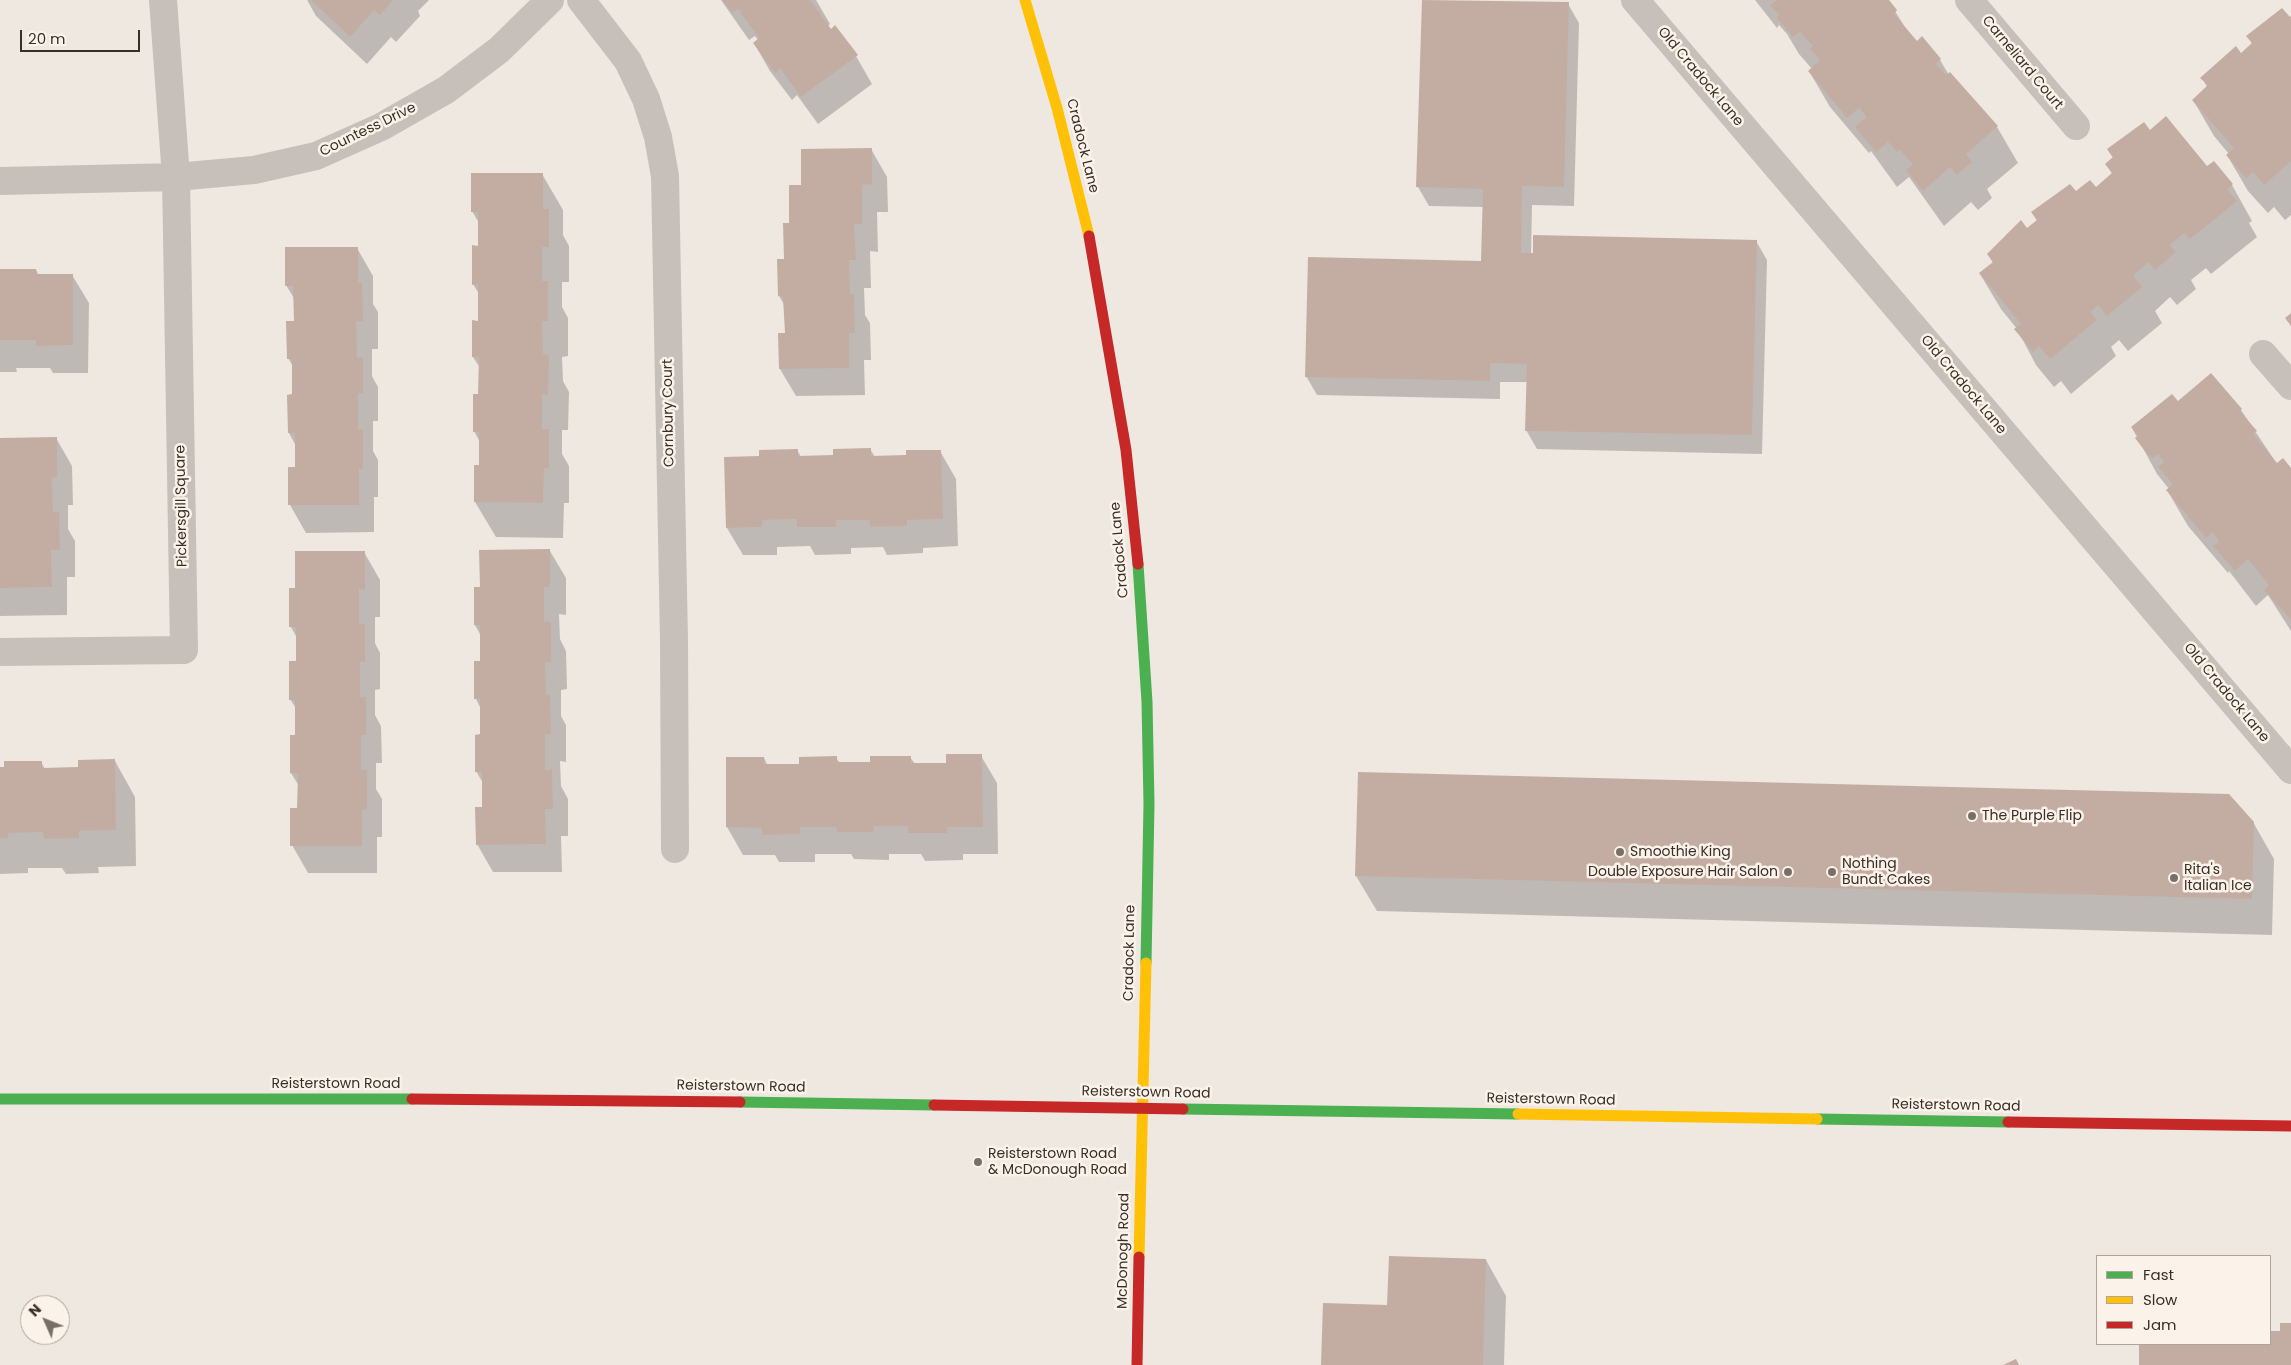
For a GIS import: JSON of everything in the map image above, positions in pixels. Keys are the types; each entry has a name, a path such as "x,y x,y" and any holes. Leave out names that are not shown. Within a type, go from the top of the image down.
{"main road":[{"name":"Cradock Lane","path":"1025,0 1057,108 1089,236 1126,450 1137,555 1147,702 1149,804 1142,1109"},
{"name":"Reisterstown Road","path":"0,1099 537,1099 2291,1126"},
{"name":"McDonogh Road","path":"1137,1365 1142,1109"}],"street":[{"path":"164,0 176,177"},
{"name":"Countess Drive","path":"0,181 176,177 254,170 316,156 381,127 446,90 499,50 550,0"},
{"name":"Cornbury Court","path":"581,0 628,61 646,99 658,137 665,176 674,641 675,849"},
{"name":"Old Cradock Lane","path":"1635,0 2291,770"},
{"name":"Carneliard Court","path":"1969,0 2076,126"},
{"name":"Pickersgill Square","path":"0,652 184,650 176,177"},
{"path":"2263,354 2291,386"}],"building":[{"path":"311,0 393,0 380,15 374,10 350,37"},
{"path":"722,0 810,0 831,29 835,25 858,55 801,97 780,68 775,73 753,43 759,38 738,9 732,13"},
{"path":"1422,0 1569,2 1564,187 1522,186 1521,253 1533,253 1533,235 1757,240 1752,435 1525,431 1527,364 1490,363 1490,381 1305,377 1308,257 1481,261 1483,189 1416,187"},
{"path":"1777,0 1889,0 1897,10 1894,14 1917,41 1922,36 1941,59 1936,64 1946,75 1950,72 1998,126 1966,154 1972,162 1957,175 1950,167 1923,191 1906,170 1913,164 1900,150 1897,152 1888,142 1876,152 1855,127 1867,117 1859,108 1847,118 1808,71 1820,60 1810,49 1813,46 1800,32 1793,37 1777,18 1779,15 1770,5"},
{"path":"2282,8 2291,16 2291,161 2264,185 2253,172 2246,178 2226,155 2234,148 2192,100 2208,85 2200,78 2236,46 2241,53 2252,43 2246,36"},
{"path":"2166,116 2207,166 2214,161 2233,184 2227,189 2237,201 2190,239 2184,233 2170,245 2176,252 2155,270 2149,262 2133,276 2142,287 2107,316 2098,305 2090,312 2097,320 2050,359 2039,346 2033,352 2014,329 2021,324 1979,273 1993,262 1987,254 2021,220 2027,228 2037,220 2031,212 2070,184 2076,191 2090,180 2096,187 2112,173 2105,164 2113,157 2107,149 2144,122 2150,130"},
{"path":"872,148 872,184 862,185 862,224 854,224 856,260 849,260 850,294 854,294 855,333 849,333 849,368 779,369 778,333 785,333 783,297 778,296 777,259 784,259 783,223 789,223 789,185 801,185 801,149"},
{"path":"471,173 543,173 543,209 549,209 549,247 542,247 542,281 548,281 548,321 542,321 543,354 549,355 548,395 542,394 542,429 549,429 549,468 544,468 543,503 474,502 474,465 479,465 479,432 473,432 473,394 478,394 479,357 472,357 472,320 478,321 478,284 472,285 472,245 478,246 478,212 471,212"},
{"path":"285,247 358,247 358,283 362,283 363,321 356,321 357,358 363,358 363,393 358,393 358,430 363,430 363,469 359,469 359,505 288,505 288,467 295,467 295,433 288,433 287,395 292,394 292,359 287,359 286,321 294,321 293,286 285,286"},
{"path":"0,269 36,269 37,274 73,274 73,345 36,346 36,340 0,340"},
{"path":"2291,313 2291,326 2285,318"},
{"path":"2211,373 2242,409 2240,411 2257,431 2253,434 2277,463 2283,458 2291,468 2291,620 2264,590 2269,585 2248,559 2235,571 2213,546 2219,541 2212,532 2206,538 2166,490 2173,484 2158,467 2164,462 2158,454 2153,458 2148,455 2135,438 2138,436 2131,427 2172,394 2178,401"},
{"path":"57,437 57,477 52,478 53,512 59,512 60,550 51,550 52,587 0,588 0,438"},
{"path":"871,448 871,456 906,455 906,450 941,450 943,519 907,520 907,526 870,527 870,520 836,520 836,527 797,527 797,519 762,520 762,527 726,528 724,457 759,456 759,450 798,449 798,456 833,455 833,449"},
{"path":"550,549 550,587 544,587 544,622 551,622 551,662 545,662 546,695 550,695 551,735 545,734 545,770 552,769 553,809 545,809 546,844 476,845 475,807 482,807 482,772 475,772 475,735 480,734 480,699 474,699 474,661 480,661 480,625 474,625 474,587 480,587 479,550"},
{"path":"295,551 365,551 365,590 359,589 359,624 365,624 365,662 360,662 360,697 366,697 366,735 361,735 361,770 367,770 367,809 362,810 362,846 290,846 290,808 297,808 298,774 290,773 290,735 295,735 295,700 289,700 289,661 296,661 296,627 289,627 289,588 295,588"},
{"path":"946,754 982,754 983,827 947,827 947,833 908,833 908,826 874,826 873,832 837,832 836,827 800,827 800,834 762,835 762,828 726,827 726,757 764,757 764,764 799,764 799,757 837,756 837,762 870,762 870,756 911,756 911,763 946,763"},
{"path":"115,759 116,830 79,831 79,838 44,839 43,832 8,833 8,838 0,838 0,767 4,767 4,761 42,761 42,768 78,767 78,760"},
{"path":"1358,772 2229,794 2254,822 2252,899 1355,876"},
{"path":"1389,1256 1486,1259 1483,1365 1321,1365 1323,1303 1387,1305"},
{"path":"2280,1323 2291,1323 2291,1365 2139,1365 2139,1345 2271,1345 2271,1331 2280,1331"},
{"path":"2016,1359 2019,1365 2003,1365"}],"traffic: fast":[{"path":"1138,564 1147,702 1149,804 1146,963"},
{"path":"0,1099 412,1099"},
{"path":"740,1102 934,1105"},
{"path":"1183,1109 1518,1114"},
{"path":"1817,1119 2008,1122"}],"traffic: slow":[{"path":"1025,0 1057,108 1089,236"},
{"path":"1139,1257 1146,963"},
{"path":"1518,1114 1817,1119"}],"traffic: jam":[{"path":"1089,236 1126,450 1138,564"},
{"path":"412,1099 740,1102"},
{"path":"934,1105 1183,1109"},
{"path":"2008,1122 2291,1126"},
{"path":"1137,1365 1139,1257"}],"place":[{"name":"The Purple Flip","path":"1972,816"},
{"name":"Smoothie King","path":"1620,852"},
{"name":"Double Exposure Hair Salon","path":"1788,872"},
{"name":"Nothing Bundt Cakes","path":"1832,872"},
{"name":"Rita's Italian Ice","path":"2174,878"},
{"name":"Reisterstown Road & McDonough Road","path":"978,1162"}]}
